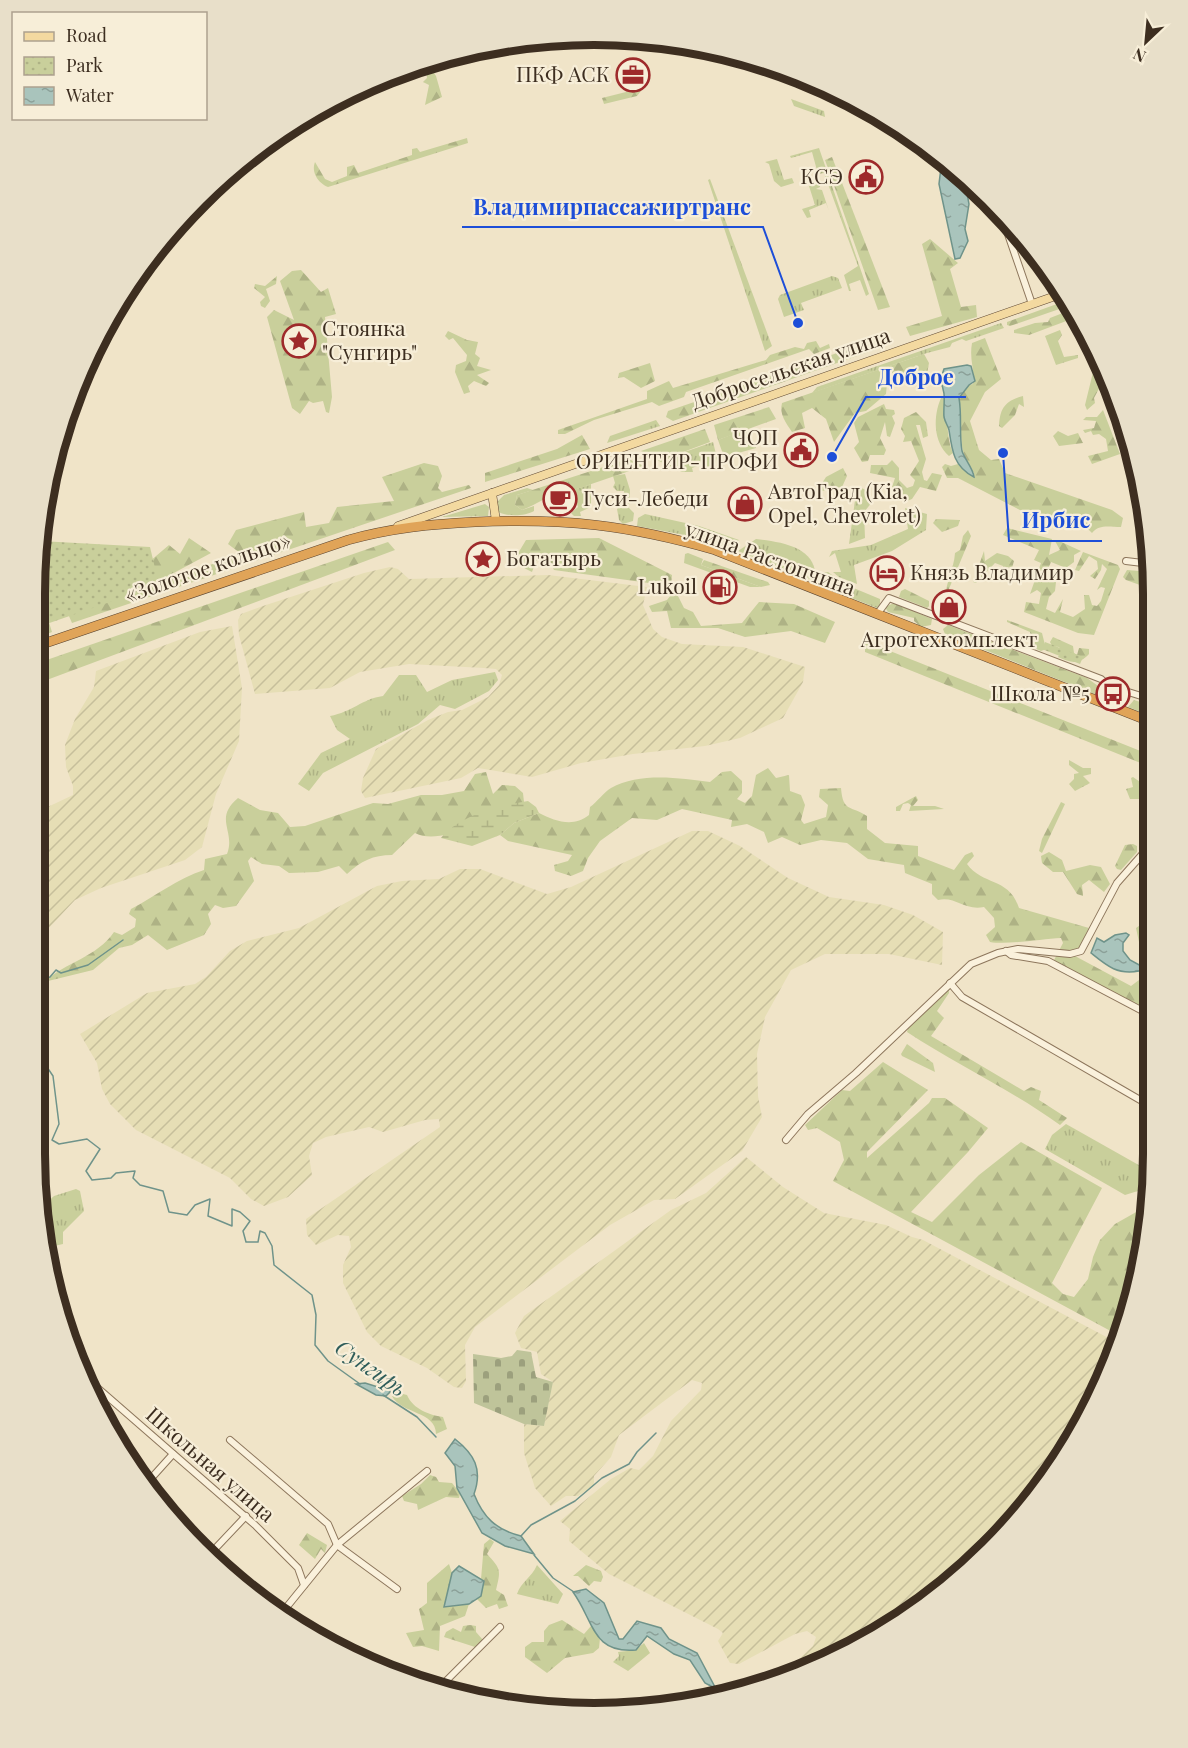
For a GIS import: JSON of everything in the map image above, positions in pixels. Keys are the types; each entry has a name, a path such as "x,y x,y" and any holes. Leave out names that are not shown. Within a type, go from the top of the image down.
{"highway":[{"name":"улица Растопчина","path":"394,527 525,519 574,521 671,538 746,561 1143,719"},
{"name":"улица Растопчина","path":"496,521 597,529 674,543 713,555 1143,724"},
{"name":"улица Растопчина","path":"314,558 376,538 446,523"},
{"name":"«Золотое кольцо»","path":"45,643 348,540 394,527"},
{"name":"«Золотое кольцо»","path":"45,649 314,558"}],"main road":[{"name":"Добросельская улица","path":"394,527 1054,296"},
{"path":"492,493 496,521"},
{"path":"444,510 441,519 446,523"}],"street":[{"path":"1007,232 1032,304"},
{"path":"1126,561 1142,563"},
{"name":"улица Растопчина","path":"878,613 889,598 1101,680 1117,689 1143,697"},
{"path":"786,1140 808,1114 856,1073 971,964 1006,951 1036,950 1070,954 1080,951 1117,883 1143,853"},
{"path":"1006,951 1011,955 1048,961 1143,1011"},
{"path":"950,983 962,997 1143,1102"},
{"name":"Школьная улица","path":"100,1390 246,1516 298,1568 304,1585"},
{"path":"230,1440 328,1524 337,1545 397,1588"},
{"path":"151,1478 173,1454"},
{"path":"286,1608 337,1545 427,1471"},
{"path":"215,1550 246,1516"},
{"path":"445,1682 500,1626"}],"shaded area":[{"path":"390,567 398,569 409,579 548,575 647,587 643,605 653,629 662,637 682,644 743,647 765,654 805,667 803,682 783,718 740,738 705,746 633,754 581,763 532,777 478,768 461,778 365,798 361,791 363,778 376,749 428,720 448,712 462,710 488,697 499,685 502,675 496,669 409,664 360,672 330,688 255,694 239,635 238,620 241,614 263,606 364,573"},
{"path":"232,626 242,688 239,741 216,794 202,847 185,860 101,888 75,900 45,931 45,808 73,795 73,786 66,767 65,745 75,719 94,687 96,671 200,632"},
{"path":"692,831 708,831 740,846 788,878 829,897 884,905 913,915 943,932 942,965 889,954 825,954 791,970 765,1017 757,1054 758,1096 762,1117 742,1151 675,1199 654,1200 610,1225 475,1327 465,1345 466,1381 462,1388 454,1387 427,1368 381,1346 367,1332 343,1283 343,1265 351,1247 349,1236 338,1235 316,1245 307,1235 306,1219 440,1127 439,1119 425,1120 383,1132 369,1127 326,1137 313,1143 309,1156 312,1175 288,1197 264,1206 251,1199 230,1178 136,1130 110,1104 102,1089 97,1063 80,1034 147,993 195,984 206,977 230,951 247,941 299,928 377,886 402,881 439,879 460,869 480,869 547,894 571,887"},
{"path":"746,1157 783,1187 824,1213 886,1225 923,1240 1111,1339 1086,1397 1050,1459 1030,1488 982,1542 928,1590 899,1610 837,1646 792,1666 813,1646 816,1637 807,1631 795,1634 739,1664 730,1663 718,1641 723,1633 609,1574 569,1541 570,1529 560,1521 611,1479 630,1468 639,1470 653,1456 671,1421 701,1390 702,1383 692,1380 619,1435 611,1457 594,1476 594,1485 578,1496 566,1496 551,1506 535,1488 524,1453 524,1424 544,1426 553,1382 541,1374 537,1352 521,1348 515,1333 524,1316 671,1210 706,1193"}],"green space":[{"path":"432,70 442,97 425,105 429,85 423,82 427,78 426,72"},
{"path":"638,89 641,91 637,96 604,104 602,98"},
{"path":"791,99 824,111 825,117 794,106"},
{"path":"467,138 468,143 328,187 318,180 315,173 315,162 325,179 332,182 347,176 347,167 354,165 358,173 412,155 412,149 417,148 420,152"},
{"path":"819,148 869,294 866,296 860,280 849,284 851,291 849,291 844,275 858,266 824,173 818,174 812,152 791,158 790,156"},
{"path":"832,157 890,307 878,310 825,160"},
{"path":"777,159 784,180 792,178 794,183 781,187 774,181 769,164 765,162"},
{"path":"710,179 772,346 765,351 708,180"},
{"path":"820,183 820,187 816,189 822,190 829,211 826,203 809,210 811,217 807,218 802,209 815,205 809,186"},
{"path":"930,239 958,263 950,269 961,307 976,305 977,317 910,336 906,327 942,316 922,244"},
{"path":"301,270 321,292 328,288 336,314 325,317 332,397 329,413 326,412 323,401 313,403 309,401 300,414 292,408 267,317 274,310 294,320 280,281 292,271"},
{"path":"277,276 276,284 266,289 270,301 265,308 260,302 265,297 254,288 255,284 265,286"},
{"path":"832,276 838,278 842,288 801,303 804,310 784,317 778,299 780,295"},
{"path":"1059,303 1062,308 1010,326 1007,322"},
{"path":"1064,312 1069,320 1029,335 1014,333 1014,330 1035,323 1048,322 1050,318"},
{"path":"1001,323 1004,328 966,341 962,339 952,343 950,347 812,393 817,387"},
{"path":"1060,330 1062,335 1058,341 1064,357 1078,355 1078,358 1056,365 1045,336"},
{"path":"448,331 467,340 478,342 475,354 480,358 477,366 491,370 477,375 489,383 486,386 474,381 468,386 470,392 464,394 455,372 456,365 466,361 467,355 453,338 449,340 445,336"},
{"path":"985,338 1001,379 985,392 970,421 979,450 991,460 999,459 1005,473 1112,510 1123,518 1121,527 1101,527 1092,533 1089,530 1074,528 1056,517 1045,523 958,478 947,478 942,467 945,464 951,466 958,464 967,473 974,473 964,456 962,446 959,398 969,385 973,384 972,343"},
{"path":"875,340 877,344 874,350 673,421 666,417 668,411"},
{"path":"816,341 820,348 829,344 830,348 814,354 809,349 686,392 684,397 659,406 652,402 594,420 565,434 558,434 558,430 647,399 647,391 669,381 673,388 766,360 770,355 795,347 804,349 807,343"},
{"path":"924,354 929,363 927,374 898,384 888,373 886,394 866,411 855,413 834,442 826,419 812,408 802,413 805,428 792,432 781,411 782,403"},
{"path":"650,363 655,381 641,388 624,377 618,378 619,373"},
{"path":"1094,368 1101,385 1094,398 1095,403 1087,410 1085,405"},
{"path":"1023,396 1024,407 1019,404 1015,415 1002,428 999,426 1005,406 1012,400"},
{"path":"944,397 953,453 949,456 940,444 936,428 938,405"},
{"path":"884,404 886,409 894,410 895,414 892,416 895,423 890,437 887,436 885,422 880,438 886,450 884,455 870,455 868,461 862,462 854,448 859,442 854,423 858,417"},
{"path":"769,407 776,419 718,440 714,425"},
{"path":"1103,410 1120,454 1092,464 1088,456 1108,451 1106,439 1099,434 1093,435 1091,431 1085,433 1083,430 1094,428 1096,421 1083,420 1086,417 1097,417"},
{"path":"916,412 926,422 928,436 923,438 920,425 916,425 926,459 922,472 924,480 927,481 932,473 942,475 936,491 920,487 912,499 907,501 892,487 895,478 870,473 871,465 887,465 892,460 899,468 899,480 907,488 913,486 915,480 910,475 919,461 911,441 903,442 905,436 901,429 904,418"},
{"path":"656,420 660,426 607,443 610,436"},
{"path":"705,429 710,442 659,461 641,451"},
{"path":"746,429 752,446 756,445 756,448 724,457 718,440"},
{"path":"1058,431 1068,436 1078,433 1083,443 1059,446 1053,436"},
{"path":"582,435 590,449 485,482 485,473 557,449"},
{"path":"713,442 717,458 715,464 705,468 703,464 692,468 693,472 682,472 659,461"},
{"path":"628,459 644,466 568,492 565,490 559,492 522,510 515,505 517,495"},
{"path":"424,463 438,466 442,476 438,488 442,492 469,485 471,488 72,623 65,607 47,616 52,632 45,635 45,615 149,562 169,545 180,554 189,538 211,553 170,575 244,556 228,544 236,530 304,512 306,527 329,523 337,507 394,501 382,477"},
{"path":"843,468 847,476 842,487 822,491 819,488 826,477"},
{"path":"625,474 630,490 629,508 634,513 633,521 623,524 619,520 617,509 623,503 624,491 617,491 613,487 615,483 613,476"},
{"path":"591,484 591,507 580,512 581,516 574,516 571,513 578,507 573,490"},
{"path":"857,486 868,491 867,498 873,501 864,512 865,538 849,544"},
{"path":"527,488 533,490 517,495 515,505 522,510 534,506 534,511 516,515 499,512 497,502 504,495"},
{"path":"485,504 489,507 488,516 442,517"},
{"path":"905,508 927,514 926,530 892,551 854,565 857,584 833,572 841,572 835,553 829,557 832,551 871,545 908,529"},
{"path":"645,514 699,526 739,540 727,548 690,536 637,526 638,518"},
{"path":"936,519 960,520 958,526 942,532 933,523"},
{"path":"1007,528 1052,539 1049,555 1060,550 1055,541 1057,540 1081,551 1074,555 1074,562 1066,568 1051,562 1044,578 1056,582 1055,591 1049,597 1046,609 1055,613 1063,599 1060,612 1073,617 1085,609 1084,595 1089,595 1092,605 1097,606 1101,601 1105,588 1101,587 1097,590 1107,569 1102,564 1095,579 1090,576 1098,569 1097,561 1089,556 1079,571 1075,570 1083,552 1118,565 1120,569 1094,635 1078,633 1024,612 1026,602 1039,604 1041,593 1037,590 1030,594 1041,563 1034,560 1039,550 1003,535"},
{"path":"968,530 971,536 946,596 955,553 960,550 963,536"},
{"path":"599,538 672,575 671,586 554,570 546,557 536,561 532,572 518,565 511,565 526,540"},
{"path":"756,539 797,548 811,561 815,570 815,581 738,551"},
{"path":"48,541 150,547 159,585 45,625"},
{"path":"388,542 395,550 45,681 45,661"},
{"path":"984,551 985,561 997,553 1008,556 1014,561 1012,568 1007,567 1004,571 1003,566 995,563 976,583 973,582"},
{"path":"685,554 703,559 701,565 761,587 750,587 684,563"},
{"path":"704,560 768,582 770,585 761,587 701,565"},
{"path":"1127,570 1142,571 1143,586 1126,580 1123,577"},
{"path":"828,572 844,584 880,599 880,605 877,608 826,588 822,578 823,573"},
{"path":"905,589 929,601 929,606 927,608 899,597 901,591"},
{"path":"675,590 684,608 693,612 701,626 742,623 759,602 794,604 835,622 825,643 791,631 745,637 718,628 671,628 667,611 652,612 649,606 667,600"},
{"path":"894,603 932,619 931,625 921,627 914,621 914,618 888,612 885,607"},
{"path":"1007,620 1042,633 1046,649 1041,651 1034,648 1030,632"},
{"path":"948,625 1087,678 1105,691 1102,697 945,634 943,629"},
{"path":"1053,637 1073,646 1074,653 1077,655 1079,648 1089,649 1089,654 1075,662 1058,657 1061,651 1059,647 1052,646 1050,642"},
{"path":"865,641 1143,752 1143,764 865,652"},
{"path":"1045,642 1083,657 1080,664 1042,649"},
{"path":"495,672 498,680 489,691 455,709 440,705 418,724 323,773 309,791 298,784 321,753 350,739 337,730 330,716 383,696 399,675 416,675 427,692 452,680"},
{"path":"1134,700 1143,703 1143,713 1128,707"},
{"path":"1069,760 1083,768 1091,768 1091,774 1083,776 1090,783 1075,791 1069,784 1074,779 1074,774 1079,773 1069,765"},
{"path":"768,768 776,778 789,775 790,791 801,795 805,805 801,820 804,824 826,817 828,805 819,797 820,789 841,788 846,805 867,816 867,829 885,843 918,846 918,856 954,870 965,855 972,852 974,856 967,864 980,876 1009,891 1019,908 1089,928 1075,956 1131,986 1143,977 1143,1007 1053,962 1063,943 1061,938 990,942 986,935 995,927 994,918 984,907 977,908 950,900 938,900 932,894 932,884 905,873 904,865 868,859 847,843 821,840 800,845 782,837 768,843 764,832 747,824 731,827 732,820 682,809 657,820 632,818 600,841 588,858 583,871 571,876 555,871 554,865 568,861 572,855 508,841 500,835 514,823 539,813 564,822 583,819 589,815 590,807 611,788 622,783 647,778 710,782 722,772 731,771 742,781 742,793 737,799 745,803 752,796 756,775"},
{"path":"486,772 493,794 502,785 515,786 523,793 524,802 486,822 454,833 426,836 415,833 392,855 368,860 347,874 339,866 318,872 289,873 279,866 262,864 251,857 248,861 254,881 236,906 223,908 215,905 208,914 211,924 204,935 167,950 148,935 132,945 119,948 93,970 45,982 62,969 99,948 114,932 122,935 135,927 136,919 129,914 131,909 176,882 204,870 205,859 227,854 229,838 227,812 238,798 260,810 278,813 290,827 305,826 373,803 388,804 421,795 442,795 464,791 475,774"},
{"path":"1131,778 1143,784 1143,796 1139,799 1130,799 1126,789 1133,787"},
{"path":"916,796 918,800 913,806 935,806 944,809 909,811 911,805 908,803 903,804 900,811 896,811 896,807"},
{"path":"528,801 536,807 539,813 514,823 500,835 472,846 441,838 459,823 481,812"},
{"path":"1061,802 1065,804 1042,853 1039,851 1042,839"},
{"path":"1125,845 1137,846 1137,852 1121,870 1117,869 1115,866"},
{"path":"1049,852 1062,860 1066,871 1090,865 1101,867 1110,884 1104,892 1089,880 1082,885 1083,896 1077,894 1063,872 1053,872 1042,863 1041,856"},
{"path":"1143,923 1143,948 1139,942 1136,928"},
{"path":"949,988 949,993 937,1011 944,1018 931,1036 1024,1091 1031,1087 1041,1091 1039,1100 1067,1118 1060,1125 1023,1100 907,1032 908,1028"},
{"path":"907,1044 933,1063 935,1072 902,1056"},
{"path":"883,1062 928,1090 867,1152 867,1158 932,1098 945,1098 988,1128 911,1212 932,1222 979,1175 1021,1142 1102,1188 1052,1283 1063,1294 1074,1297 1088,1279 1100,1240 1115,1224 1140,1212 1132,1261 1113,1332 833,1181 844,1160 840,1142 817,1128 808,1130 805,1125 842,1090 850,1091"},
{"path":"1066,1124 1143,1167 1141,1190 1125,1195 1045,1149 1052,1135"},
{"path":"76,1189 80,1191 84,1211 63,1232 63,1244 53,1246 47,1202 54,1196"},
{"path":"517,1350 531,1352 536,1377 553,1382 544,1426 524,1424 474,1403 473,1354 501,1358 512,1356"},
{"path":"399,1393 407,1395 413,1404 422,1410 443,1417 447,1429 436,1434 430,1421 396,1402 392,1396"},
{"path":"430,1475 436,1477 439,1482 452,1483 460,1493 459,1498 446,1497 418,1510 417,1504 404,1501 402,1496 421,1484"},
{"path":"307,1533 327,1545 325,1553 321,1549 315,1559 299,1545"},
{"path":"490,1539 494,1542 487,1554 499,1570 496,1590 504,1595 508,1606 499,1609 497,1604 486,1608 477,1599 481,1596 484,1581 481,1579 484,1544"},
{"path":"449,1564 452,1573 444,1607 469,1604 465,1616 440,1626 439,1651 422,1646 413,1647 406,1633 424,1630 419,1609 427,1603 427,1583"},
{"path":"537,1565 563,1594 558,1604 517,1594"},
{"path":"586,1565 601,1571 603,1577 601,1582 594,1581 589,1586 578,1576 573,1576"},
{"path":"562,1620 584,1634 591,1626 600,1638 599,1648 593,1653 565,1658 547,1673 525,1657 525,1647 532,1642 544,1642 544,1631 549,1625"},
{"path":"463,1626 476,1626 476,1632 483,1640 475,1647 444,1637 446,1632 453,1628 461,1632"},
{"path":"644,1643 650,1653 628,1671 613,1662 619,1656 618,1652 636,1650"}],"water":[{"path":"941,169 967,191 969,204 965,229 968,241 960,258 955,259 939,184"},
{"path":"971,366 975,381 959,398 961,438 962,451 974,477 962,468 955,458 944,417 944,394 940,381 944,369"},
{"path":"1126,933 1129,935 1123,943 1123,951 1130,960 1143,967 1139,971 1118,970 1091,953 1097,938 1104,942 1115,935"},
{"path":"365,1383 391,1391 386,1396 376,1395 356,1384"},
{"path":"455,1439 472,1456 475,1463 478,1477 474,1494 486,1516 504,1530 521,1536 534,1554 505,1546 482,1533 457,1488 455,1466 445,1453"},
{"path":"459,1566 484,1581 481,1596 469,1604 444,1607 452,1573"},
{"path":"586,1589 604,1603 619,1639 623,1639 637,1621 661,1628 669,1639 697,1653 716,1689 705,1683 690,1660 674,1654 647,1636 636,1650 622,1650 602,1641 573,1592"}],"waterway":[{"path":"45,978 50,977 56,970 61,973 88,965 123,940"},
{"name":"Сунгирь","path":"45,1064 53,1076 59,1124 52,1140 59,1144 87,1139 100,1149 86,1171 92,1180 111,1178 116,1173 135,1171 133,1178 140,1185 163,1191 169,1212 187,1215 195,1205 210,1199 208,1216 232,1226 232,1209 240,1212 250,1221 243,1231 246,1242 258,1242 260,1231 265,1233 272,1246 274,1265 312,1295 316,1315 315,1345 328,1361 360,1384"},
{"name":"Сунгирь","path":"383,1395 417,1417 436,1437"},
{"path":"521,1536 531,1525 575,1501 602,1478 629,1464 637,1452 656,1433"},
{"name":"Сунгирь","path":"534,1555 553,1578 574,1592"}],"place":[{"name":"ПКФ АСК","path":"633,75"},
{"name":"КСЭ","path":"866,177"},
{"name":"Владимирпассажиртранс","path":"798,323"},
{"name":"Стоянка \"Сунгирь\"","path":"299,341"},
{"name":"ЧОП ОРИЕНТИР-ПРОФИ","path":"801,450"},
{"name":"Ирбис","path":"1003,453"},
{"name":"Доброе","path":"832,457"},
{"name":"Гуси-Лебеди","path":"560,499"},
{"name":"АвтоГрад (Kia, Opel, Chevrolet)","path":"745,504"},
{"name":"Богатырь","path":"483,559"},
{"name":"Князь Владимир","path":"887,573"},
{"name":"Lukoil","path":"720,587"},
{"name":"Агротехкомплект","path":"949,607"},
{"name":"Школа №5","path":"1113,694"}]}
